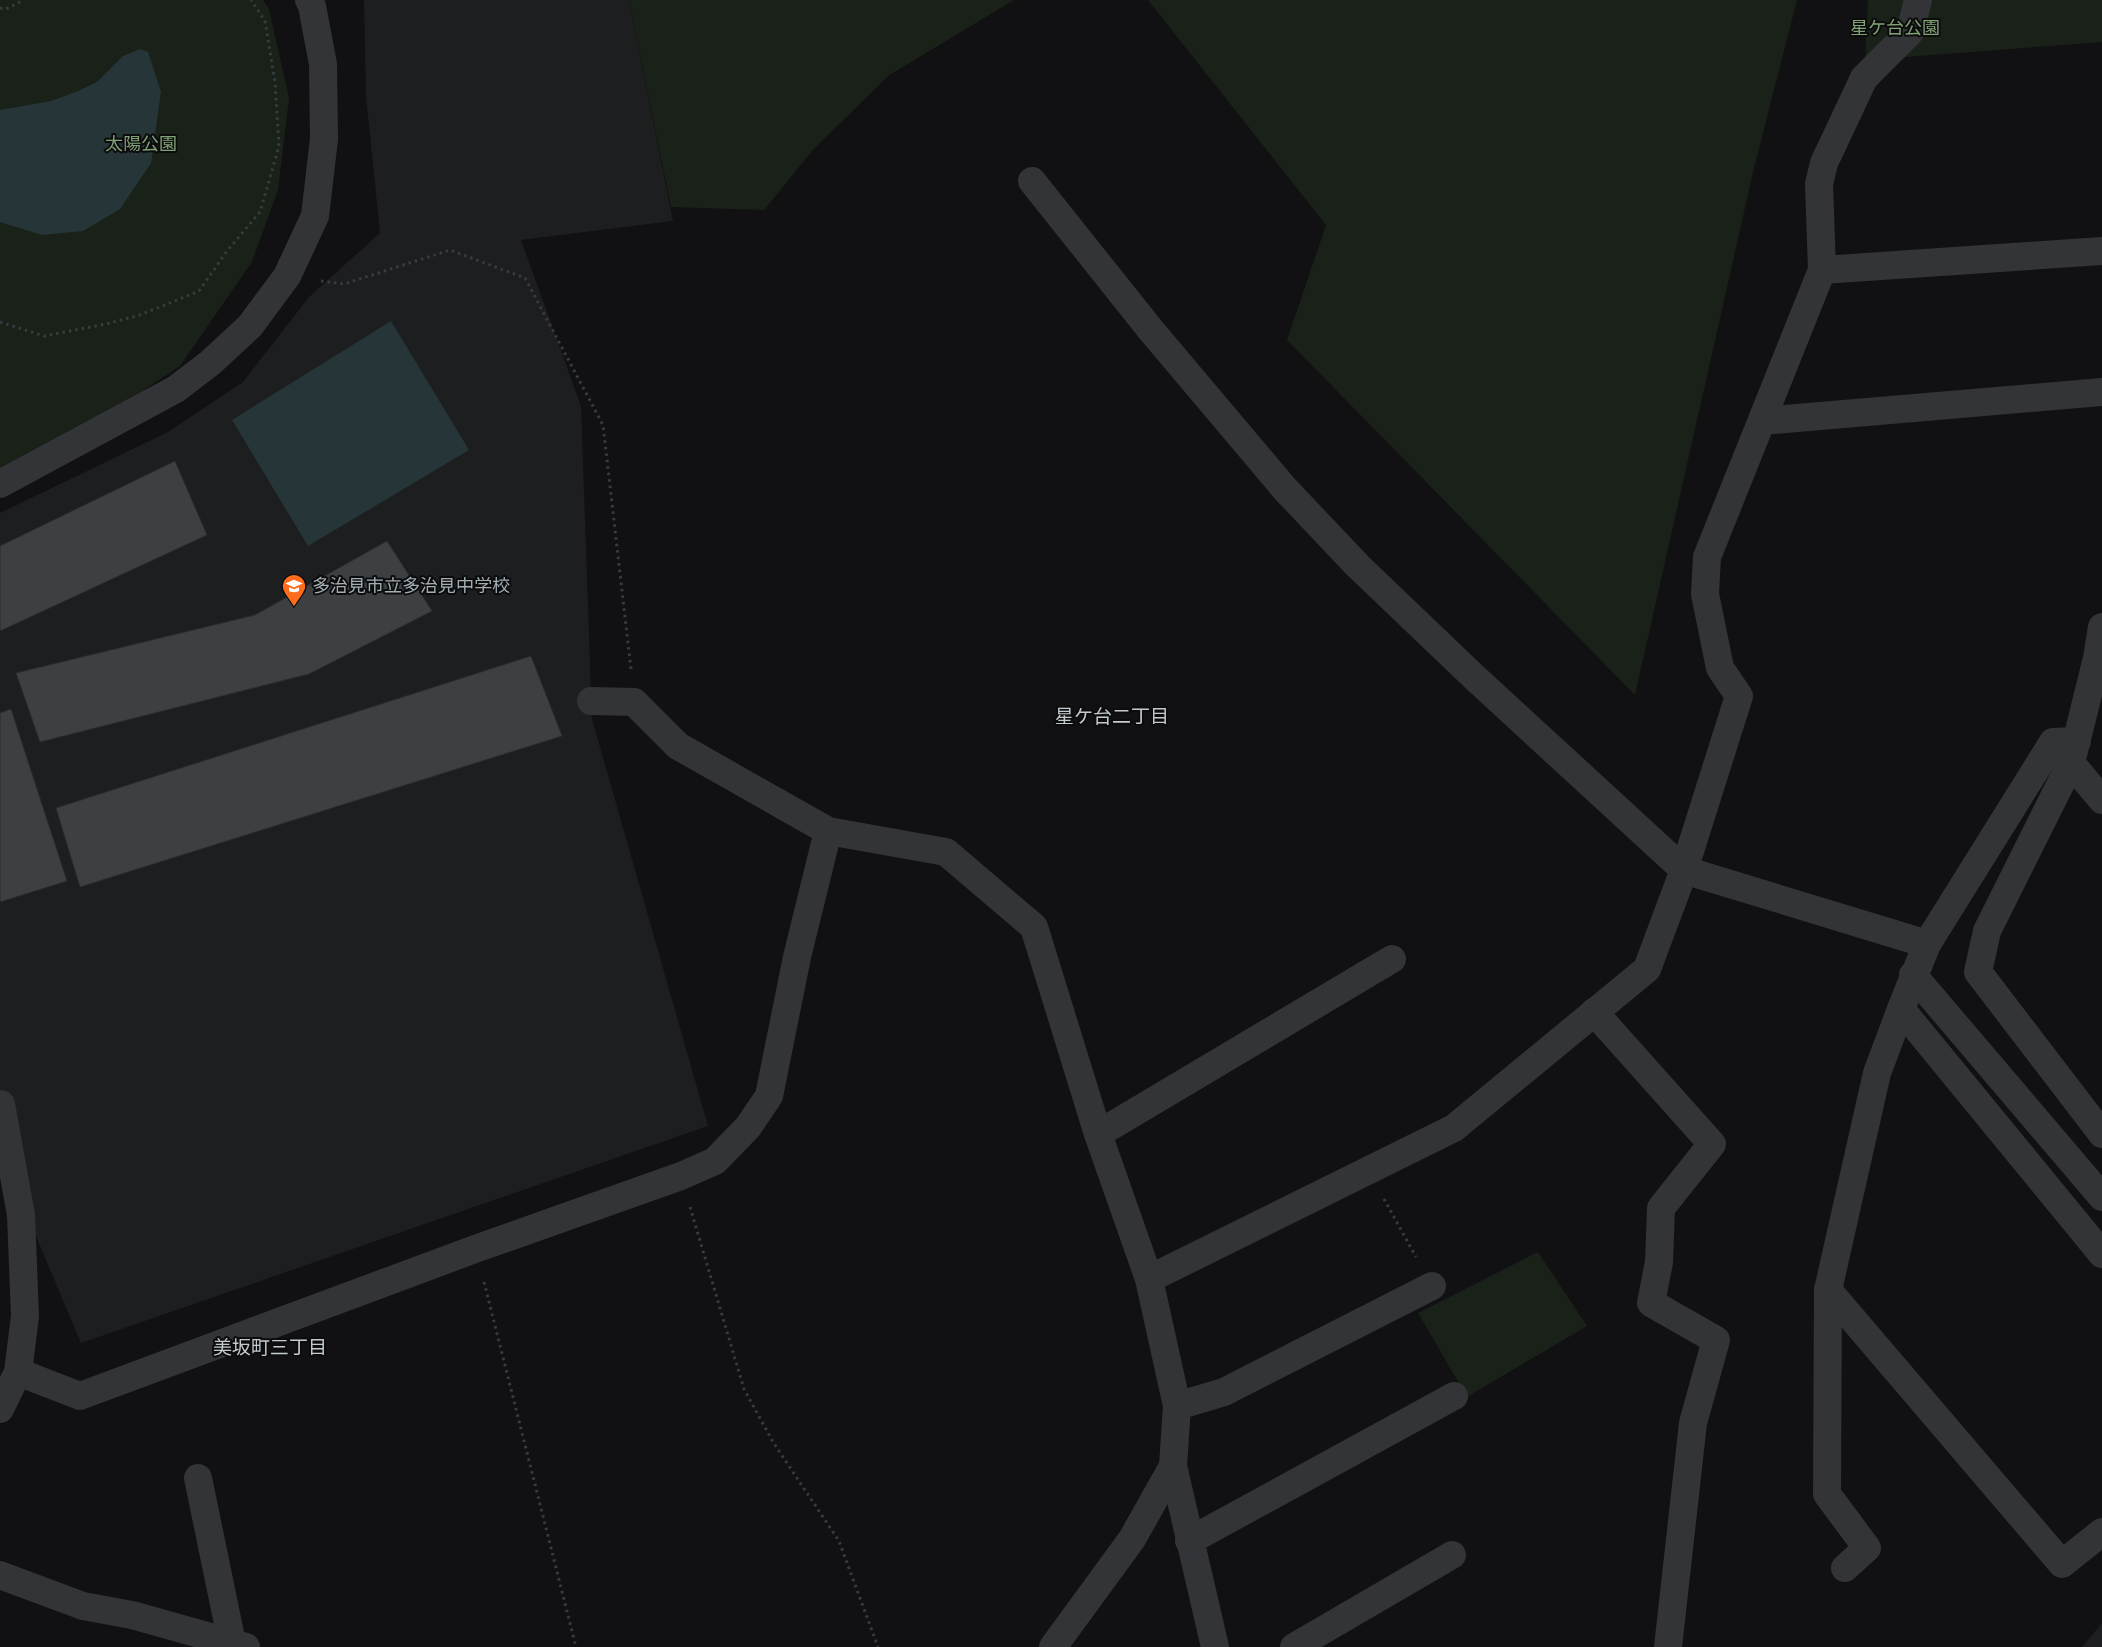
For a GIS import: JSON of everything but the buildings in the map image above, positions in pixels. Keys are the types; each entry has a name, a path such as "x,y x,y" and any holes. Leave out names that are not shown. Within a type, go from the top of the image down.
{"street":[{"path":"0,484 176,389 210,363 250,326 287,276 315,216 324,139 323,64 312,6 309,0"},
{"path":"1149,1279 1454,1128 1647,969 1684,870 1738,696 1720,668 1705,594 1707,557 1822,270 1819,184 1824,163 1864,78 1910,32 1918,0"},
{"path":"1032,181 1156,337 1285,489 1344,552 1473,676 1684,870 1927,944"},
{"path":"1822,270 2102,251"},
{"path":"1762,422 2102,392"},
{"path":"2102,626 2100,659 2074,752 1987,931 1978,972 2102,1134"},
{"path":"591,701 634,702 678,746 828,831 946,852 1034,927 1098,1134 1149,1279 1177,1406 1172,1466 1215,1647"},
{"path":"1845,1568 1867,1548 1827,1494 1828,1290 1877,1073 1927,944 2053,742 2074,752 2102,800"},
{"path":"18,1372 80,1396 475,1249 681,1176 715,1161 748,1128 769,1096 797,957 828,831"},
{"path":"1098,1134 1392,959"},
{"path":"1914,975 2102,1197"},
{"path":"1901,1009 2102,1254"},
{"path":"1594,1012 1712,1144 1661,1208 1659,1262 1651,1303 1716,1340 1693,1423 1668,1647"},
{"path":"0,1408 18,1372 25,1316 21,1215 2,1104"},
{"path":"1177,1406 1224,1392 1432,1286"},
{"path":"1828,1290 2062,1564 2102,1532"},
{"path":"1189,1541 1454,1396"},
{"path":"1052,1647 1132,1540 1172,1466"},
{"path":"0,1576 83,1606 132,1615 239,1645 198,1478"},
{"path":"1294,1647 1452,1555"}],"path":[{"path":"0,8 6,9 24,0"},
{"path":"0,322 44,336 106,324 140,314 198,292 227,251 260,212 279,146 275,82 265,21 252,0"},
{"path":"287,276 344,284 450,250 525,278 603,425 634,702"},
{"path":"1367,1170 1432,1286"},
{"path":"681,1176 744,1389 773,1442 839,1541 878,1647"},
{"path":"475,1249 576,1647"}],"shaded area":[{"name":"多治見市立多治見中学校","path":"364,0 629,0 673,221 521,240 581,406 592,719 708,1126 81,1343 0,1151 0,513 168,432 243,382 309,297 380,233 366,96"},
{"path":"140,49 148,52 161,92 151,163 120,209 83,231 42,235 0,222 0,110 51,101 78,91 97,82 123,56"},
{"path":"391,321 469,450 308,546 232,420"},
{"path":"2102,1623 2102,1647 2082,1647"}],"green space":[{"name":"太陽公園","path":"0,0 263,0 269,9 289,98 278,190 252,262 180,366 92,424 0,471"},
{"path":"629,0 1014,0 888,76 813,150 764,210 671,207"},
{"path":"1148,0 1797,0 1754,168 1635,695 1287,340 1326,225"},
{"name":"星ケ台公園","path":"1868,0 2102,0 2102,42 1865,60"},
{"path":"1538,1252 1587,1326 1467,1397 1418,1313"}],"place":[{"name":"多治見市立多治見中学校","path":"294,607"}],"district":[{"name":"星ケ台二丁目","path":"1112,716"},
{"name":"美坂町三丁目","path":"270,1347"}]}
